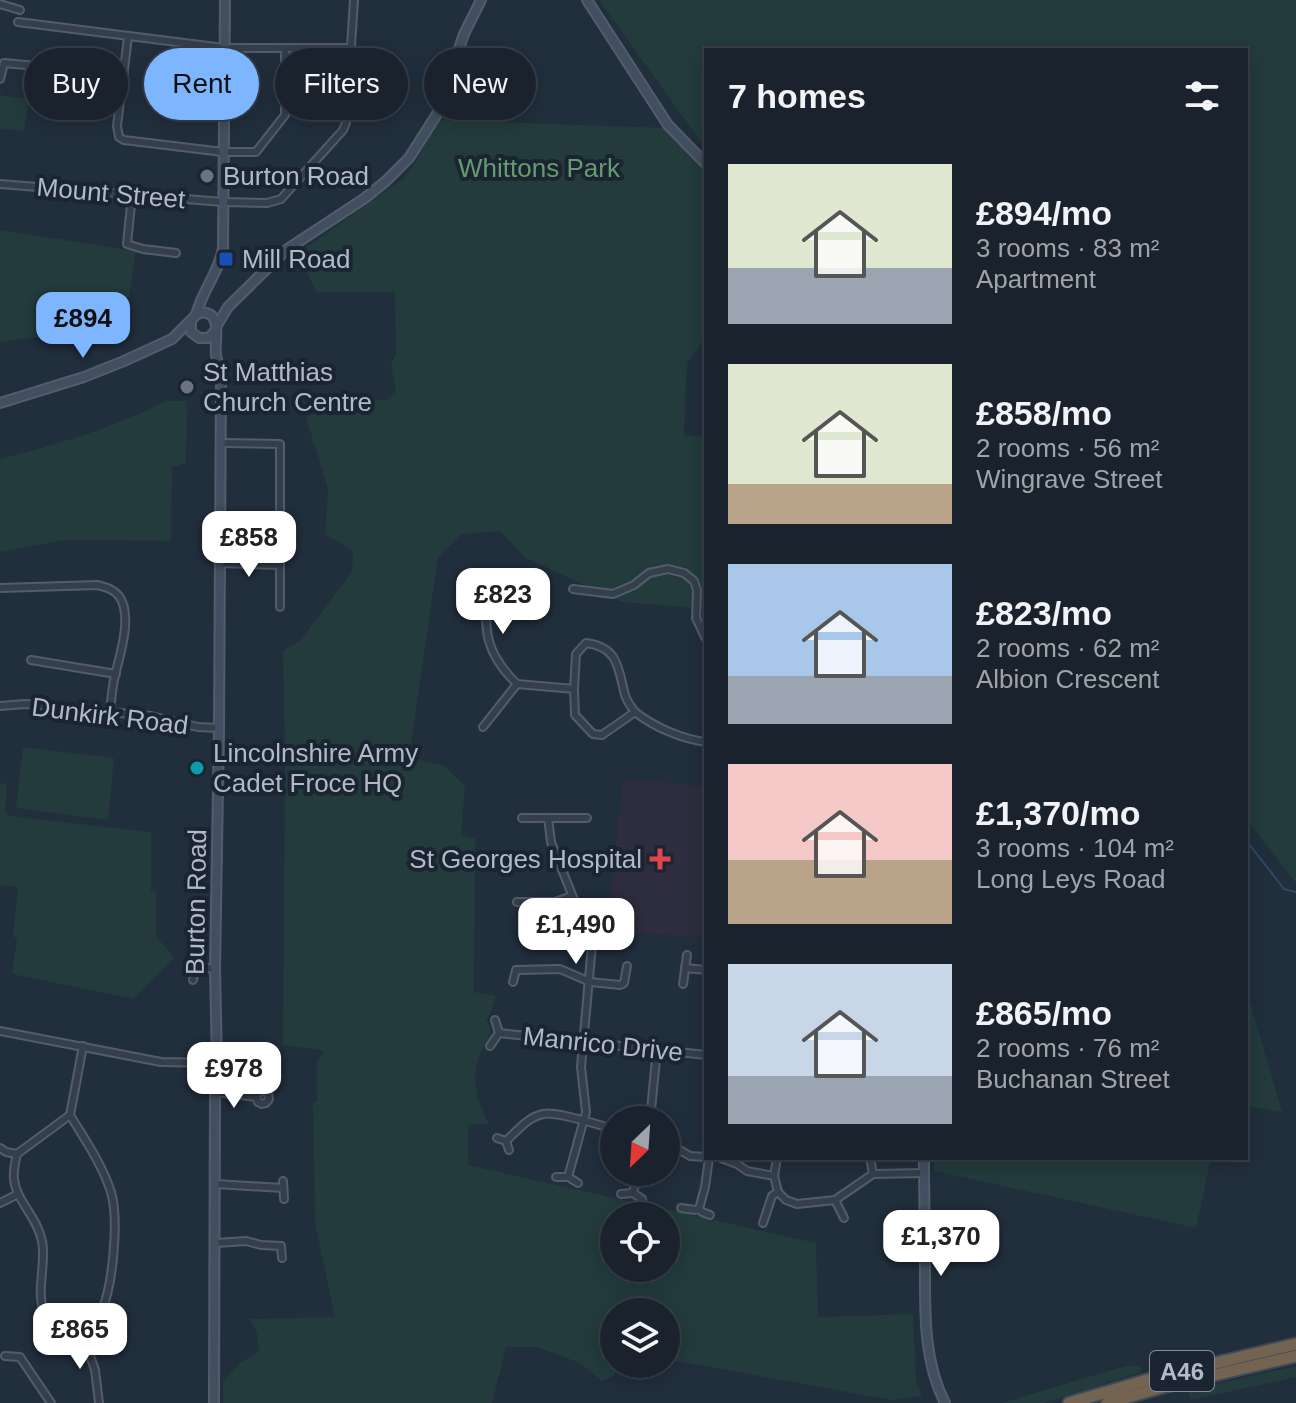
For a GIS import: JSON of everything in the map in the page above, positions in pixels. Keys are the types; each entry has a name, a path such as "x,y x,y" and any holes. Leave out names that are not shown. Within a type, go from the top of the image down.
{"highway":[{"name":"A46","path":"1069,1403 1161,1376 1296,1344"},
{"name":"A46","path":"1107,1403 1296,1356"}],"main road":[{"path":"224,48 225,0"},
{"path":"0,403 84,377 172,339 209,338 228,307 286,250 365,198 409,158 437,114 464,34 481,0"},
{"path":"587,0 668,125 704,162"},
{"path":"216,354 191,332 193,318 223,248 224,120"},
{"path":"204,293 207,314 215,321 215,329"},
{"path":"172,339 193,318 228,307"},
{"name":"Burton Road","path":"214,1403 221,443 221,380 215,329"},
{"path":"924,1160 925,1321 930,1358 945,1403"}],"street":[{"path":"352,48 354,0"},
{"path":"0,4 20,10"},
{"path":"18,22 224,48"},
{"path":"127,48 128,37"},
{"path":"0,79 4,63 24,65"},
{"path":"118,120 117,132 124,140 223,152 256,152 281,120"},
{"path":"223,202 267,203 281,199 343,130 346,120"},
{"name":"Mount Street","path":"0,184 223,202"},
{"path":"132,195 127,244 176,253"},
{"path":"221,443 280,444 280,607"},
{"path":"220,563 280,565"},
{"path":"573,589 613,594 634,585 649,573 668,569 684,573 694,581 697,590 696,618 704,635"},
{"path":"0,588 97,585 112,589 121,599 125,627 110,713"},
{"path":"487,589 485,616 491,648 503,671 517,684 574,689"},
{"path":"635,712 602,735 593,734 575,715 576,654 586,643 597,644 614,656 625,697 635,712 645,720 692,740 704,742"},
{"path":"31,660 116,674"},
{"path":"483,727 517,684"},
{"name":"Dunkirk Road","path":"0,706 25,704 151,716 198,727 219,728"},
{"path":"522,818 587,818"},
{"path":"548,818 551,842 592,945 581,1067 586,1107 568,1177"},
{"path":"517,902 555,902 572,896"},
{"path":"193,980 196,967 194,916"},
{"path":"683,984 687,955"},
{"path":"513,982 516,970 560,969 590,982 620,985 624,983 627,966"},
{"path":"196,967 215,969"},
{"path":"685,968 704,970"},
{"name":"Manrico Drive","path":"495,1020 499,1033"},
{"path":"0,1031 161,1062 217,1063"},
{"name":"Manrico Drive","path":"499,1033 704,1055"},
{"name":"Manrico Drive","path":"490,1046 499,1033"},
{"path":"70,1115 17,1154 14,1180 18,1194 36,1221 42,1243 41,1302 46,1317 70,1335 83,1335 95,1323 103,1308 110,1275 115,1216 102,1168 70,1115 83,1046"},
{"path":"651,1106 657,1049"},
{"path":"215,1092 256,1097"},
{"path":"506,1141 527,1122 543,1114 600,1126"},
{"path":"497,1138 506,1141"},
{"path":"506,1141 509,1150"},
{"path":"0,1148 17,1154"},
{"path":"680,1150 690,1156 704,1158"},
{"path":"699,1209 708,1160"},
{"path":"726,1160 747,1171 774,1176"},
{"path":"777,1160 774,1176 778,1192 786,1200 797,1204 835,1200 873,1174 924,1173"},
{"path":"870,1160 873,1174"},
{"path":"556,1177 568,1177 578,1183"},
{"path":"216,1184 283,1184 284,1199"},
{"path":"633,1193 635,1186"},
{"path":"763,1223 772,1196 778,1192"},
{"path":"621,1194 633,1193 642,1199"},
{"path":"0,1203 18,1194"},
{"path":"835,1200 844,1218"},
{"path":"681,1208 699,1209 710,1215"},
{"path":"216,1243 246,1241 281,1246 282,1258"},
{"path":"83,1335 95,1370 99,1403"},
{"path":"5,1356 20,1357 51,1403"}],"shaded area":[{"name":"St Georges Hospital","path":"623,778 704,787 704,938 607,930"}],"green space":[{"path":"599,0 1296,0 1296,883 1248,822 1248,48 704,48 704,146"},
{"path":"0,95 24,98 24,131 0,129"},
{"name":"Whittons Park","path":"438,120 669,128 704,171 704,340 687,363 684,435 704,437 704,609 621,602 526,558 500,531 462,534 438,557 409,758 443,765 465,786 461,835 475,839 474,992 496,996 486,1019 491,1030 477,1063 475,1081 478,1098 489,1124 468,1125 468,1165 633,1202 600,1202 600,1282 680,1282 680,1213 816,1243 818,1317 913,1314 916,1381 922,1396 891,1400 680,1362 680,1298 600,1298 600,1378 609,1378 602,1381 580,1363 537,1347 506,1347 492,1403 223,1403 223,1382 240,1363 259,1351 257,1333 250,1319 335,1317 315,1224 313,1103 317,1102 317,1061 324,1050 283,1045 283,651 301,640 352,572 353,551 325,534 328,489 306,417 352,398 386,400 396,391 391,364 396,354 395,292 316,292 305,267 293,257 404,178"},
{"path":"0,230 136,251 126,317 104,328 0,342"},
{"path":"166,401 187,401 186,463 172,467 171,541 64,540 0,552 0,459 84,435"},
{"path":"23,747 114,758 108,820 16,808"},
{"path":"0,783 7,784 5,811 10,816 151,832 151,892 156,892 156,936 174,958 133,999 12,974 17,938 13,937 18,887 0,885"},
{"path":"1248,994 1282,1112 1248,1106"},
{"path":"934,1160 1211,1160 1196,1228 934,1171"},
{"path":"1125,1366 1142,1368 1139,1373 1044,1403 1002,1403"},
{"path":"1296,1366 1296,1377 1191,1400 1188,1390"}],"waterway":[{"path":"1248,843 1284,889 1296,892"}],"place":[{"name":"Burton Road","path":"207,176"},
{"name":"Mill Road","path":"226,259"},
{"name":"St Matthias Church Centre","path":"187,387"},
{"name":"Lincolnshire Army Cadet Froce HQ","path":"197,768"},
{"name":"St Georges Hospital","path":"660,859"}]}
